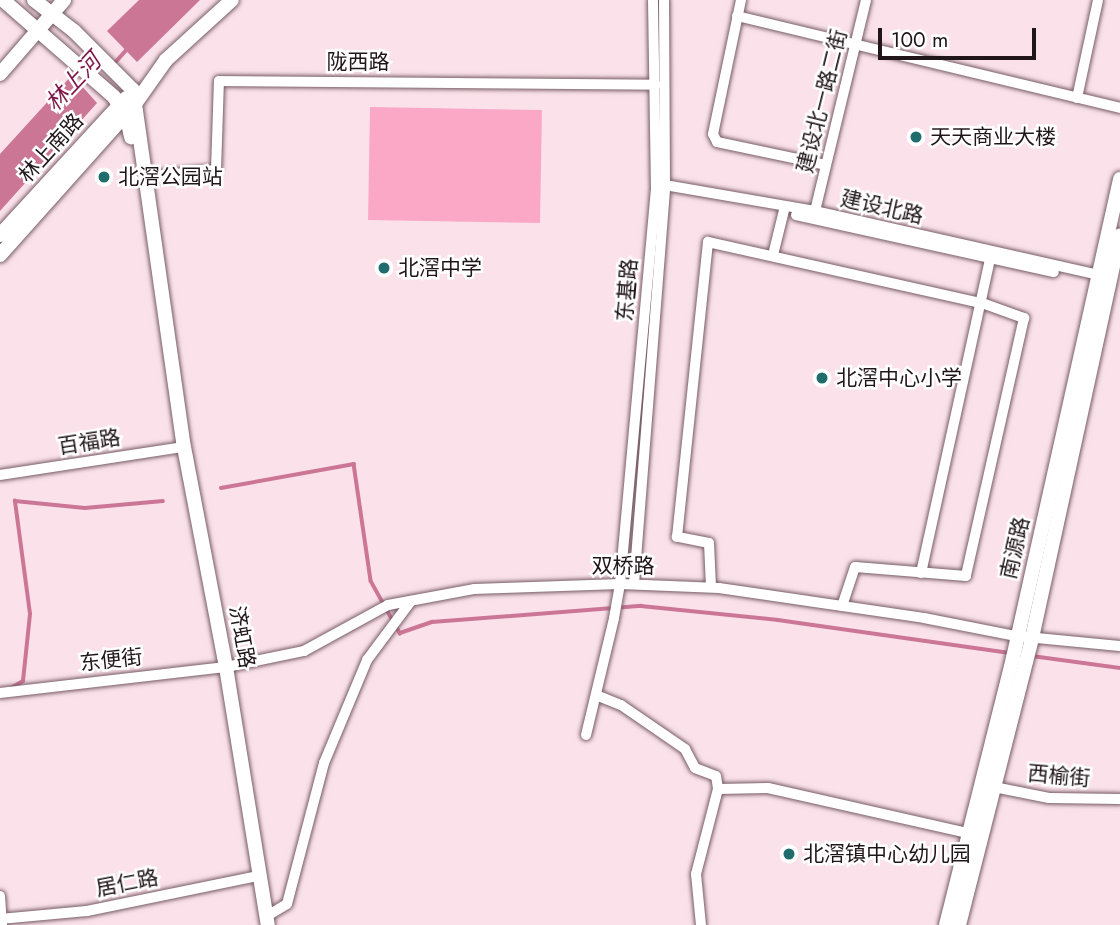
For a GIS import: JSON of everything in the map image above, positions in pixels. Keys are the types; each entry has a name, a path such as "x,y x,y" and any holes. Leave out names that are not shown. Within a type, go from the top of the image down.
{"main road":[{"path":"3,0 36,32 109,93 128,99"},
{"path":"34,0 74,31 128,99"},
{"path":"0,74 64,0"},
{"path":"0,255 128,99 158,58 222,0"},
{"path":"128,99 232,0"},
{"name":"济虹路","path":"128,99 145,177 184,447 226,667 267,920"},
{"name":"济虹路","path":"128,99 165,352 171,357"},
{"name":"林上南路","path":"0,235 128,99"},
{"name":"南源路","path":"1109,281 1120,179"},
{"name":"南源路","path":"959,925 994,787 1024,637 1120,236"},
{"name":"南源路","path":"946,925 968,832 1024,637"}],"street":[{"name":"东基路","path":"586,735 620,584 660,188 653,0"},
{"name":"东基路","path":"634,584 660,188 664,0"},
{"path":"741,0 713,134 717,142 826,165"},
{"name":"建设北一路二街","path":"815,211 866,0"},
{"path":"1077,97 1098,0"},
{"path":"737,16 1120,108"},
{"name":"陇西路","path":"145,177 216,170 219,81 656,85"},
{"name":"建设北路","path":"660,188 784,209 1109,281"},
{"name":"建设北路","path":"784,209 815,211 991,255"},
{"path":"773,255 784,209"},
{"path":"711,587 709,543 677,537 708,242 982,303 1024,318 966,576 855,566 842,606"},
{"path":"920,573 991,255"},
{"name":"百福路","path":"0,475 184,447"},
{"name":"双桥路","path":"226,667 304,651 388,605 474,589 620,584 711,587 1024,637 1120,646"},
{"path":"267,920 287,904 324,763 367,660 411,601"},
{"name":"东便街","path":"0,693 226,667"},
{"path":"596,695 621,705 685,749 695,768 716,776 718,789 696,874 701,925"},
{"name":"西榆街","path":"994,787 1049,798 1120,799"},
{"path":"718,789 768,788 968,832"},
{"name":"居仁路","path":"1,921 87,911 258,876"},
{"path":"0,896 1,921"}],"shaded area":[{"path":"370,107 542,110 540,223 368,220"}],"water":[{"path":"139,0 200,0 137,62 107,31"},
{"path":"72,75 97,103 0,211 0,154"}],"waterway":[{"name":"林上河","path":"113,65 129,47"},
{"path":"221,488 354,464 371,581 400,633 432,622 641,606 778,620 1010,653"},
{"path":"11,688 23,681 30,614 15,501 85,508 163,501"},
{"path":"1032,656 1120,668"}],"place":[{"name":"天天商业大楼","path":"916,137"},
{"name":"北滘公园站","path":"104,177"},
{"name":"北滘中学","path":"384,268"},
{"name":"北滘中心小学","path":"822,378"},
{"name":"北滘镇中心幼儿园","path":"789,854"}]}
